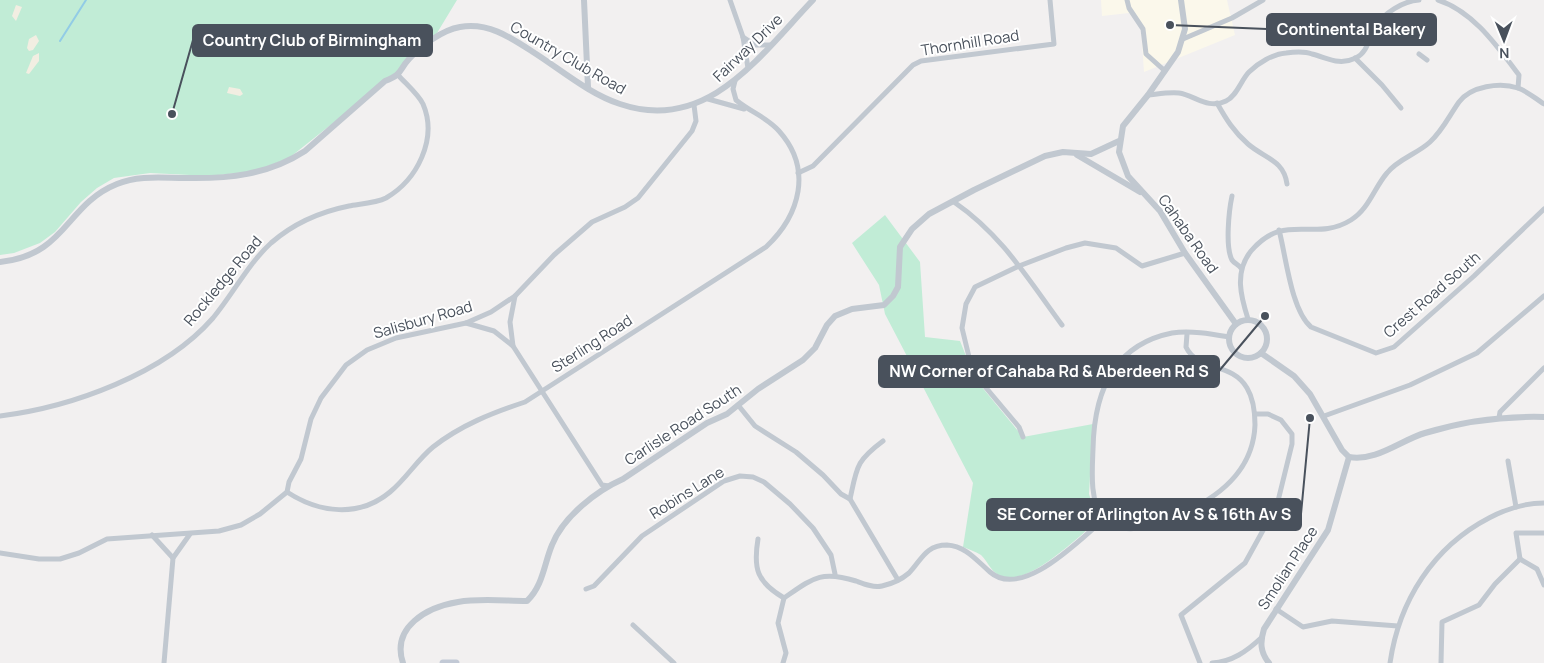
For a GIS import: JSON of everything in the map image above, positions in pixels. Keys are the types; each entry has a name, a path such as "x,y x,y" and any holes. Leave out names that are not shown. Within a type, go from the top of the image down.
{"main road":[{"path":"443,663 456,663"}],"street":[{"path":"584,0 588,87"},
{"path":"730,0 742,36 748,68"},
{"name":"Fairway Drive","path":"694,105 708,99 735,82 813,0"},
{"name":"Thornhill Road","path":"798,173 813,166 913,65 921,61 1054,44 1050,0"},
{"path":"1127,0 1128,8 1143,29 1146,54 1164,71"},
{"name":"Cahaba Road","path":"1182,0 1185,18 1183,39 1178,52 1124,126 1120,141 1121,163 1128,176 1160,211 1185,253 1236,324"},
{"path":"1183,39 1232,18 1263,0"},
{"path":"1148,95 1177,93 1189,95 1199,102 1217,103 1226,101 1233,96 1249,72 1267,59 1282,53 1312,54 1341,62 1355,58 1368,46 1374,27 1386,15 1399,6 1419,0"},
{"path":"1438,0 1451,4 1485,34 1519,75 1518,88"},
{"name":"Country Club Road","path":"0,262 16,260 44,248 60,234 84,205 116,184 150,177 210,179 256,174 290,160 305,150 385,81 398,76 409,59 438,36 458,27 477,26 505,34 588,87 620,104 658,110 694,105"},
{"path":"742,36 755,45 770,45"},
{"path":"1419,54 1427,60"},
{"path":"1355,58 1382,85 1401,108"},
{"name":"Rockledge Road","path":"0,416 66,404 107,389 166,356 196,334 213,318 260,255 271,243 298,223 329,210 384,199 402,186 423,155 428,140 428,122 422,103 398,76"},
{"name":"Sterling Road","path":"287,492 299,500 318,507 343,511 363,507 391,491 432,448 460,428 482,417 525,402 766,246 781,233 792,216 798,196 798,173 790,146 780,131 766,119 736,100 734,94 735,82"},
{"path":"1248,319 1240,294 1241,268 1250,252 1265,237 1279,230 1298,228 1318,230 1340,226 1351,220 1362,212 1392,166 1417,153 1431,141 1446,124 1460,100 1475,90 1491,86 1518,88 1544,104"},
{"name":"Sterling Road","path":"708,99 752,111"},
{"path":"1217,103 1232,129 1250,146 1279,164 1286,174 1288,184"},
{"name":"Salisbury Road","path":"0,553 39,559 60,559 79,553 106,538 219,531 241,525 260,514 287,492 289,482 301,459 311,419 321,398 346,365 367,350 396,338 466,323 491,312 515,296 554,255 592,222 625,207 638,198 692,132 696,121 694,105"},
{"name":"Carlisle Road South","path":"403,663 400,644 404,632 413,622 434,608 459,601 527,601 534,594 553,543 569,519 609,486 623,480 708,423 727,414 758,389 803,360 814,348 827,325 835,316 852,309 884,305 894,296 898,287 900,247 912,229 929,214 1045,156 1063,152 1076,154 1096,153 1120,141"},
{"path":"1076,154 1147,197"},
{"path":"1232,196 1228,212 1232,259 1241,268"},
{"path":"954,202 992,232 1062,325"},
{"name":"Crest Road South","path":"1279,230 1298,308 1304,321 1311,327 1376,353 1386,352 1394,347 1474,276 1544,210"},
{"path":"1023,437 1019,427 982,383 970,360 962,328 966,304 975,287 1019,266 1066,248 1085,243 1116,248 1142,266 1185,253"},
{"path":"513,346 510,322 515,296"},
{"path":"1324,416 1410,385 1477,353 1544,296"},
{"path":"1248,319 1261,324 1266,331 1267,344 1261,353 1250,358 1238,355 1230,345 1229,337 1236,324 1248,319"},
{"path":"466,323 494,331 513,346 602,485 609,486"},
{"path":"1188,334 1186,347 1195,360 1214,364 1235,375 1247,388 1255,414 1254,431 1247,461 1225,488 1207,502 1189,511 1143,528 1124,529 1102,520 1092,494 1092,467 1098,408 1106,382 1118,363 1143,344 1173,333 1204,333 1229,337"},
{"path":"1261,353 1294,376 1310,394 1342,450 1349,458 1367,458 1424,433 1475,420 1544,417"},
{"path":"1499,418 1500,412 1544,368"},
{"path":"738,406 755,426 796,452 824,475 841,494 850,499 898,580"},
{"path":"1200,663 1181,615 1245,563 1277,505 1292,444 1292,434 1282,420 1268,414 1255,414"},
{"path":"850,499 856,468 864,456 883,442"},
{"name":"Smolian Place","path":"1212,663 1246,652 1261,638 1276,609 1328,530 1349,458"},
{"path":"1508,461 1516,507"},
{"name":"Robins Lane","path":"586,589 594,586 642,536 724,481 740,476 753,477 764,482 790,504 813,528 831,554 835,574"},
{"path":"1390,663 1398,626 1414,589 1432,561 1470,528 1516,507 1544,503"},
{"path":"783,663 786,653 778,623 784,598 812,578 835,574 868,585 880,586 898,580 909,572 919,558 935,546 946,545 956,547 976,557 997,577 1018,580 1034,573 1064,554 1102,520"},
{"path":"1520,559 1516,533 1544,533"},
{"path":"164,663 173,558 190,534"},
{"path":"152,535 173,558"},
{"path":"758,539 756,567 762,581 770,590 784,598"},
{"path":"1520,559 1538,569 1544,585"},
{"path":"1441,663 1442,622 1480,605 1495,584 1520,559"},
{"path":"1276,609 1303,627 1332,621 1398,626"},
{"path":"633,625 674,663"},
{"path":"1261,638 1264,657 1270,663"}],"shaded area":[{"path":"1101,0 1227,0 1235,35 1144,72 1141,28 1129,13 1102,16"}],"green space":[{"path":"0,0 457,0 437,33 396,73 289,158 255,171 210,176 150,173 114,178 97,188 81,202 55,232 40,243 14,253 0,255"},
{"path":"885,215 920,262 925,337 960,341 970,366 981,386 1023,437 1093,424 1089,494 1098,521 1052,558 1026,574 1014,578 1003,577 993,570 981,555 963,547 973,483 885,314 879,285 852,243"}],"sand":[{"path":"16,5 22,7 16,21 12,16"},
{"path":"36,35 39,41 33,50 29,51 27,48 29,39"},
{"path":"39,53 39,61 29,74 26,73 33,56"},
{"path":"229,87 240,89 243,94 240,96 227,93"}],"waterway":[{"path":"60,41 86,0"}],"place":[{"name":"Continental Bakery","path":"1170,25"},
{"name":"Country Club of Birmingham","path":"172,114"},
{"name":"NW Corner of Cahaba Rd & Aberdeen Rd S","path":"1265,316"},
{"name":"SE Corner of Arlington Av S & 16th Av S","path":"1310,418"}]}
